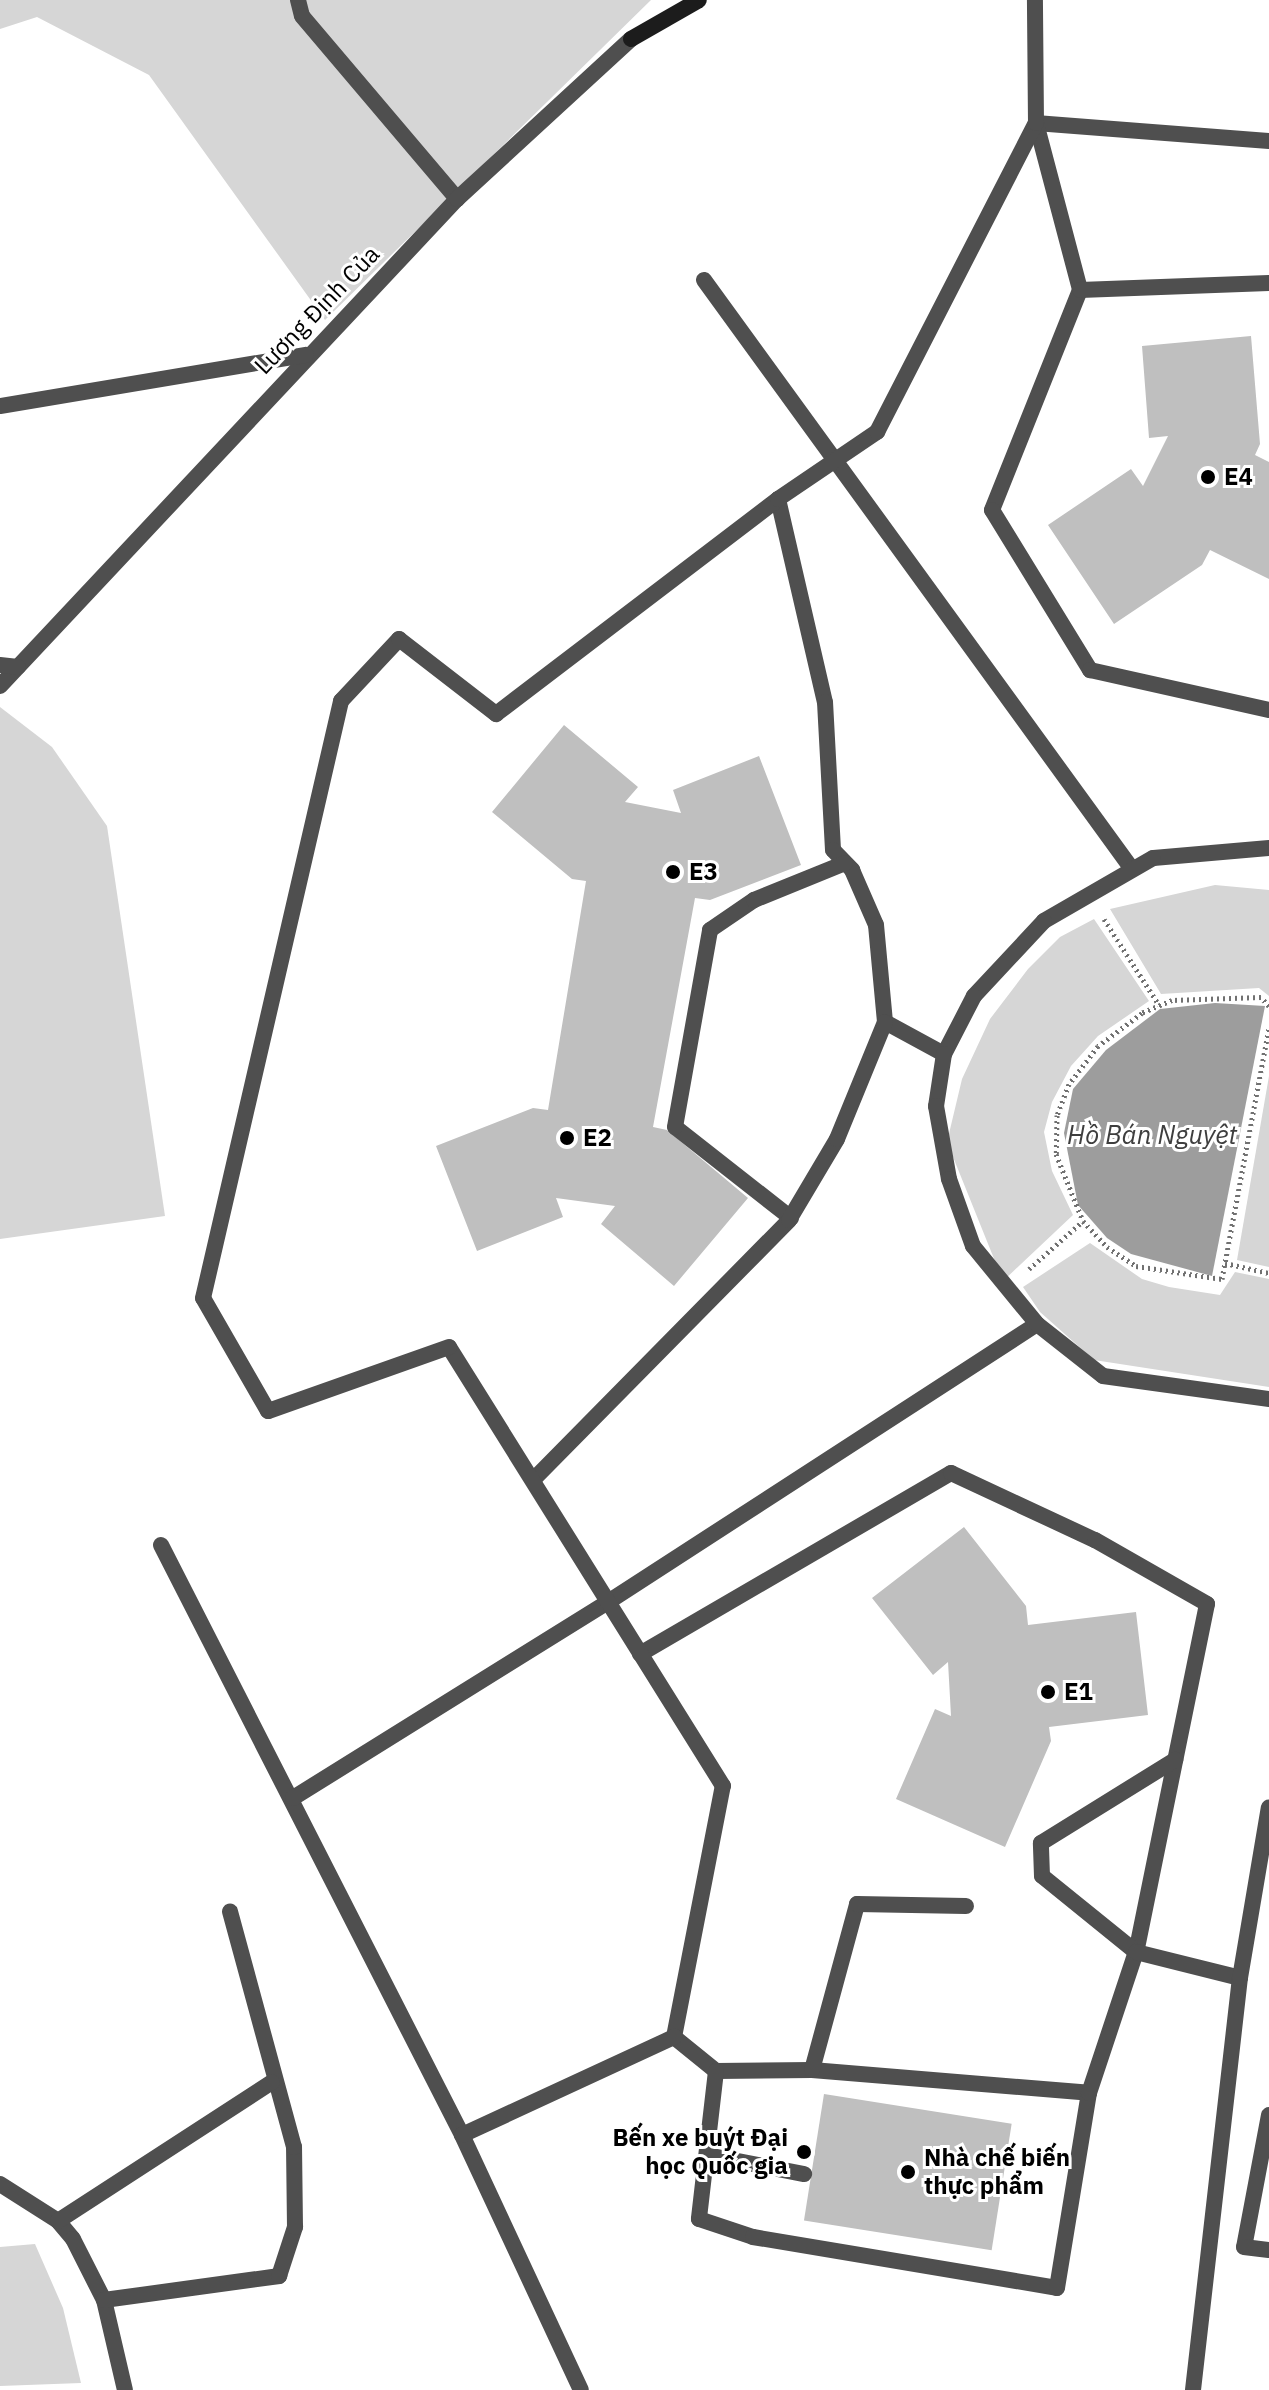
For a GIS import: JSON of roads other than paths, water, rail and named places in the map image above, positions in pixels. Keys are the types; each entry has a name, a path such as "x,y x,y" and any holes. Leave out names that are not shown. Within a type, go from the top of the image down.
{"street":[{"path":"298,0 302,16 457,199"},
{"name":"Lương Định Của","path":"0,686 306,355 457,199 631,39 699,0"},
{"path":"1035,0 1036,123 1080,290 992,510 1090,670 1269,710"},
{"path":"1036,123 1269,141"},
{"path":"674,2037 723,1786 449,1347 268,1411 203,1298 341,701 399,639 496,714 778,499 877,432 1036,123"},
{"path":"704,280 1132,869"},
{"path":"1080,290 1269,283"},
{"path":"0,406 306,355"},
{"path":"533,1480 791,1218 837,1139 885,1022 876,925 845,863 833,850 825,702 778,499"},
{"path":"0,665 18,667"},
{"path":"1269,848 1153,858 1044,921 974,996 944,1054 936,1106 949,1179 973,1246 1037,1324 1103,1376 1269,1399"},
{"path":"791,1218 675,1127 710,930 754,900 845,863"},
{"path":"885,1022 944,1054"},
{"path":"293,1798 608,1602 1037,1324"},
{"path":"640,1654 951,1473 1095,1540 1207,1604 1136,1952 1089,2093 1057,2288 753,2237 699,2219 716,2071"},
{"path":"161,1545 293,1798 462,2135 581,2390"},
{"path":"1175,1760 1041,1843 1042,1876 1136,1952 1240,1978"},
{"path":"1193,2390 1240,1978 1264,1878 1269,1807"},
{"path":"812,2070 857,1904 966,1906"},
{"path":"104,2300 279,2276 295,2227 294,2147 272,2082 230,1912"},
{"path":"462,2135 674,2037"},
{"path":"674,2037 716,2071 812,2070 1089,2093"},
{"path":"58,2221 272,2082"},
{"path":"1269,2115 1244,2247 1269,2250"},
{"path":"707,2155 804,2174"},
{"path":"0,2184 58,2221 104,2300 125,2390"}],"water":[{"name":"Hồ Bán Nguyệt","path":"1215,1003 1265,1006 1212,1276 1131,1254 1107,1238 1078,1205 1064,1133 1073,1089 1106,1050 1160,1009"}],"place":[{"name":"E4","path":"1208,477"},
{"name":"E3","path":"673,872"},
{"name":"E2","path":"567,1138"},
{"name":"E1","path":"1048,1692"},
{"name":"Bến xe buýt Đại học Quốc gia","path":"804,2152"},
{"name":"Nhà chế biến thực phẩm","path":"908,2172"}]}
